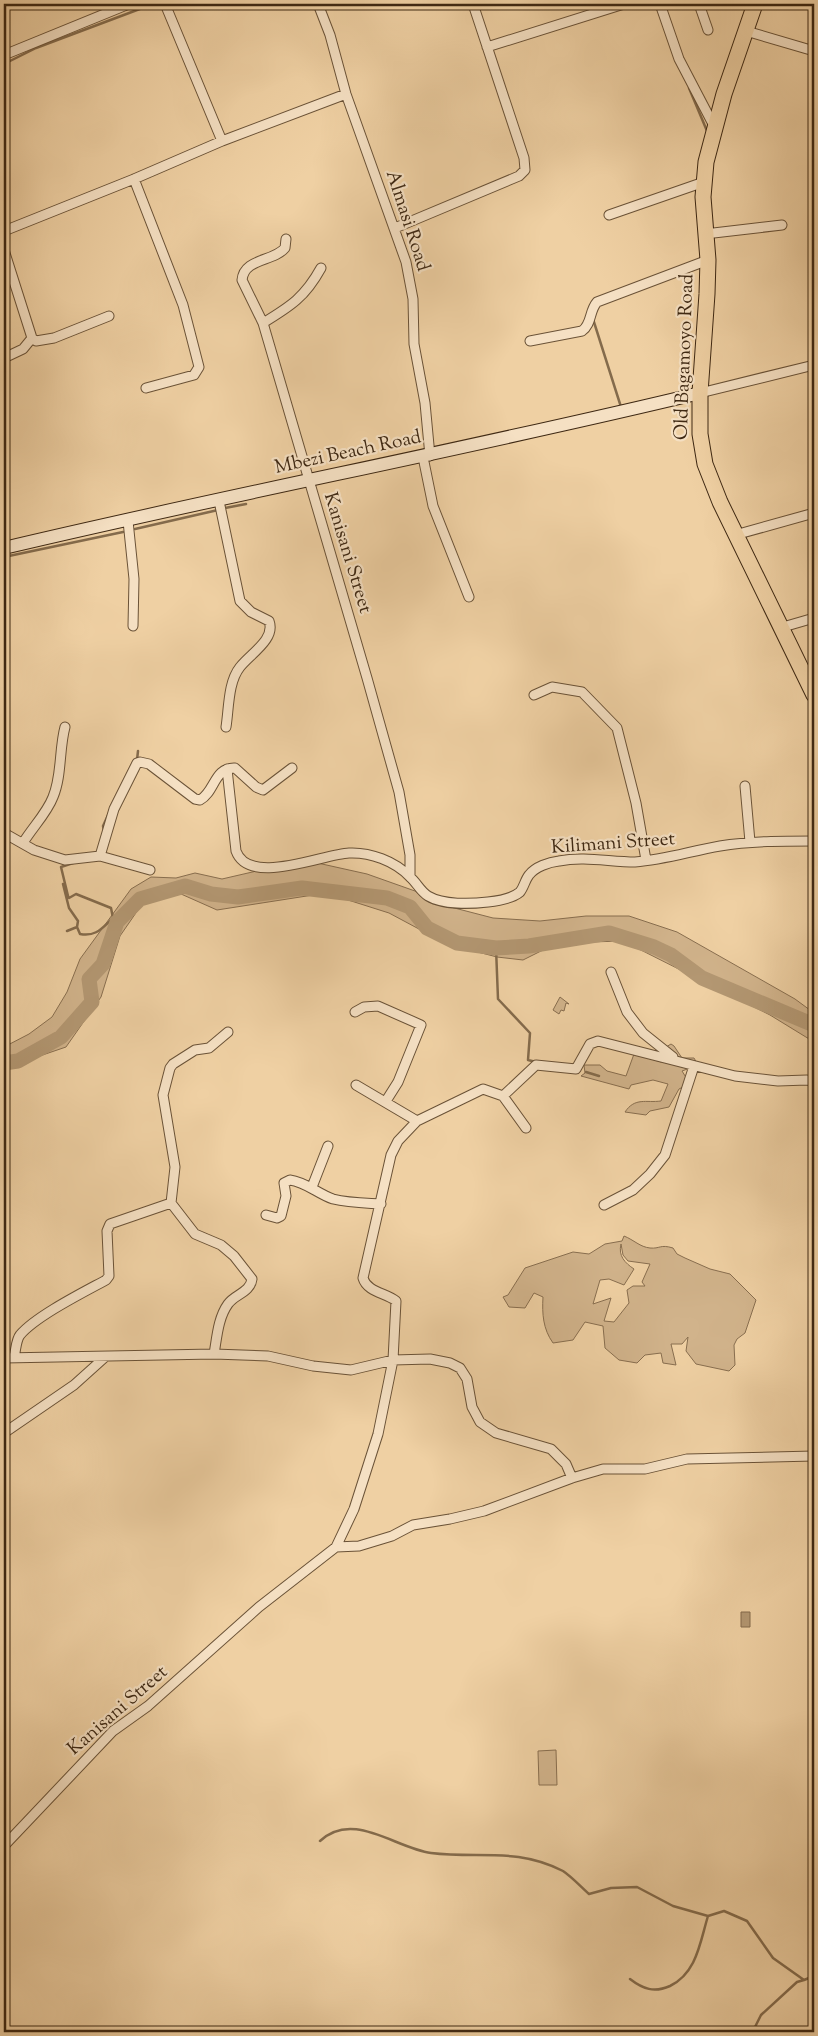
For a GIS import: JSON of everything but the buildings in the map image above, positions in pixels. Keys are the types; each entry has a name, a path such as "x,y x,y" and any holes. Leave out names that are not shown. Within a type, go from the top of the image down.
{"main road":[{"name":"Old Bagamoyo Road","path":"755,4 714,126 704,182 705,234 708,260 700,393 700,434 705,464 735,535 783,627 814,695"},
{"name":"Mbezi Beach Road","path":"4,548 219,501 308,479 427,456 700,393"}],"street":[{"path":"4,55 129,4"},
{"path":"165,4 222,141"},
{"name":"Almasi Road","path":"318,4 330,35 346,94 406,262 413,299 414,344 425,403 427,456 433,506 469,596"},
{"path":"395,228 519,176 525,170 524,158 472,4"},
{"path":"487,47 624,4"},
{"path":"660,4 679,59 714,126"},
{"path":"699,4 708,30"},
{"path":"746,31 814,51"},
{"path":"4,231 134,179 222,141 346,94"},
{"path":"134,179 184,305 199,367 194,375 146,388"},
{"path":"609,215 704,182"},
{"path":"705,234 782,225"},
{"name":"Kanisani Street","path":"286,239 285,248 280,254 252,265 243,274 242,280 263,323 368,678 398,792 410,855 410,876"},
{"path":"4,250 32,338 36,341 54,338 109,316"},
{"path":"530,341 582,331 588,326 592,308 597,302 708,260"},
{"path":"263,323 300,299 322,268"},
{"path":"4,358 22,349 32,338"},
{"path":"700,393 814,366"},
{"path":"219,501 240,600 251,612 269,621 272,627 268,636 233,677 226,726"},
{"path":"735,535 814,513"},
{"path":"128,520 134,579 133,626"},
{"path":"783,627 814,618"},
{"path":"534,695 552,687 582,692 617,728 636,803 646,860"},
{"path":"23,843 53,799 65,727"},
{"path":"100,856 114,809 137,763 149,764 195,799 200,800 204,798 218,776 226,769 235,768 256,787 263,790 292,768"},
{"name":"Kilimani Street","path":"226,769 236,851 238,856 247,863 277,868 350,852 382,857 410,876 418,887 430,897 455,902 488,902 504,899 519,892 530,873 542,866 560,860 646,860 750,842 814,841"},
{"path":"745,786 750,842"},
{"path":"4,833 34,850 65,860 100,856 150,870"},
{"path":"611,972 627,1012 643,1033 675,1059"},
{"path":"355,1012 364,1007 378,1006 421,1025 398,1082 386,1101"},
{"path":"170,1203 175,1167 163,1097 170,1068 195,1050 209,1048 228,1032"},
{"path":"503,1096 536,1065 576,1070 593,1042 603,1041 675,1059 694,1066 753,1079 814,1082"},
{"path":"604,1205 634,1190 665,1155 694,1066"},
{"path":"356,1085 417,1121"},
{"path":"526,1128 503,1096 483,1089 417,1121 398,1141 391,1155 363,1278 369,1287 390,1296 396,1302 393,1360 378,1434 354,1509 336,1547 359,1546 392,1536 413,1525 450,1519 484,1510 572,1478 603,1470 645,1469 686,1459 814,1456"},
{"path":"312,1187 328,1146"},
{"path":"266,1215 277,1218 281,1216 286,1196 283,1190 284,1183 290,1180 312,1187 332,1198 356,1203 381,1204"},
{"path":"170,1203 182,1214 190,1229 196,1234 221,1245 234,1256 252,1279 248,1289 230,1301 223,1312 214,1354"},
{"path":"14,1357 19,1335 46,1314 106,1280 109,1276 107,1231 110,1224 170,1203"},
{"path":"4,1358 70,1356 104,1358 214,1354 268,1356 313,1366 351,1370 393,1360 430,1359 450,1363 460,1368 467,1379 472,1407 480,1422 496,1433 551,1449 566,1464 572,1478"},
{"path":"4,1433 74,1385 104,1358"},
{"name":"Kanisani Street","path":"4,1846 114,1731 148,1706 259,1607 336,1547"}],"shaded area":[{"path":"313,862 367,874 415,891 439,904 493,918 540,921 586,916 629,916 677,932 795,999 814,1013 814,1042 770,1015 623,941 557,943 523,960 497,957 447,944 389,913 326,893 217,910 181,894 153,896 140,907 120,936 101,997 66,1047 22,1062 4,1064 4,1047 29,1034 52,1017 67,992 80,959 131,889 151,877 176,878 195,873 222,879 261,870"},
{"path":"560,997 569,1004 566,1003 564,1011 561,1010 559,1014 553,1010"},
{"path":"671,1044 682,1058 694,1058 698,1065 682,1071 687,1079 687,1085 679,1089 669,1107 650,1111 646,1115 625,1112 637,1102 661,1101 668,1084 653,1080 631,1085 629,1089 581,1076 585,1073 584,1065 600,1065 607,1071 626,1076 634,1054 661,1062 665,1060 666,1047"},
{"path":"624,1236 646,1247 665,1246 673,1248 677,1254 685,1258 710,1269 730,1274 756,1300 745,1333 737,1339 734,1345 735,1365 729,1371 696,1364 686,1351 688,1337 682,1344 671,1344 676,1365 663,1363 661,1353 645,1355 637,1363 619,1360 605,1348 603,1326 585,1322 573,1340 553,1343 544,1321 543,1297 534,1293 525,1308 509,1307 503,1297 508,1295 525,1268 573,1252 589,1254 605,1244 622,1241","holes":["621,1244 623,1255 628,1261 650,1264 642,1282 645,1286 633,1286 627,1290 629,1303 614,1322 604,1321 611,1298 593,1304 600,1280 609,1279 624,1285 634,1269 623,1259 620,1252"]},
{"path":"741,1612 750,1612 750,1627 741,1627"},
{"path":"556,1750 557,1785 539,1785 538,1751"}],"waterway":[{"path":"4,64 36,48 153,4"},
{"path":"689,88 707,131"},
{"path":"593,319 621,407"},
{"path":"225,508 246,504"},
{"path":"135,529 218,510"},
{"path":"4,557 123,532"},
{"path":"137,760 138,751"},
{"path":"104,831 103,826 109,813"},
{"path":"73,863 61,867 69,898 76,894 111,908 113,918"},
{"path":"63,884 69,908 78,921 77,927"},
{"path":"4,1063 18,1061 61,1037 92,1002 89,979 103,964 117,922 140,899 185,886 211,894 238,897 302,888 387,898 410,907 427,928 457,943 496,948 529,946 609,933 654,947 671,955 702,978 814,1025"},
{"path":"67,931 77,927 80,934 95,933 117,916 127,912"},
{"path":"496,948 498,999 530,1033 528,1060 536,1062"},
{"path":"586,1072 599,1076"},
{"path":"320,1841 333,1832 346,1829 360,1830 431,1853 497,1855 529,1859 563,1871 589,1894 611,1888 637,1887 673,1906 708,1916 724,1911 747,1921 773,1958 804,1980 814,1976"},
{"path":"630,1979 649,1989 664,1988 679,1980 692,1965 700,1946 708,1916"},
{"path":"749,2032 754,2029 761,2015 797,1982 804,1980"}]}
